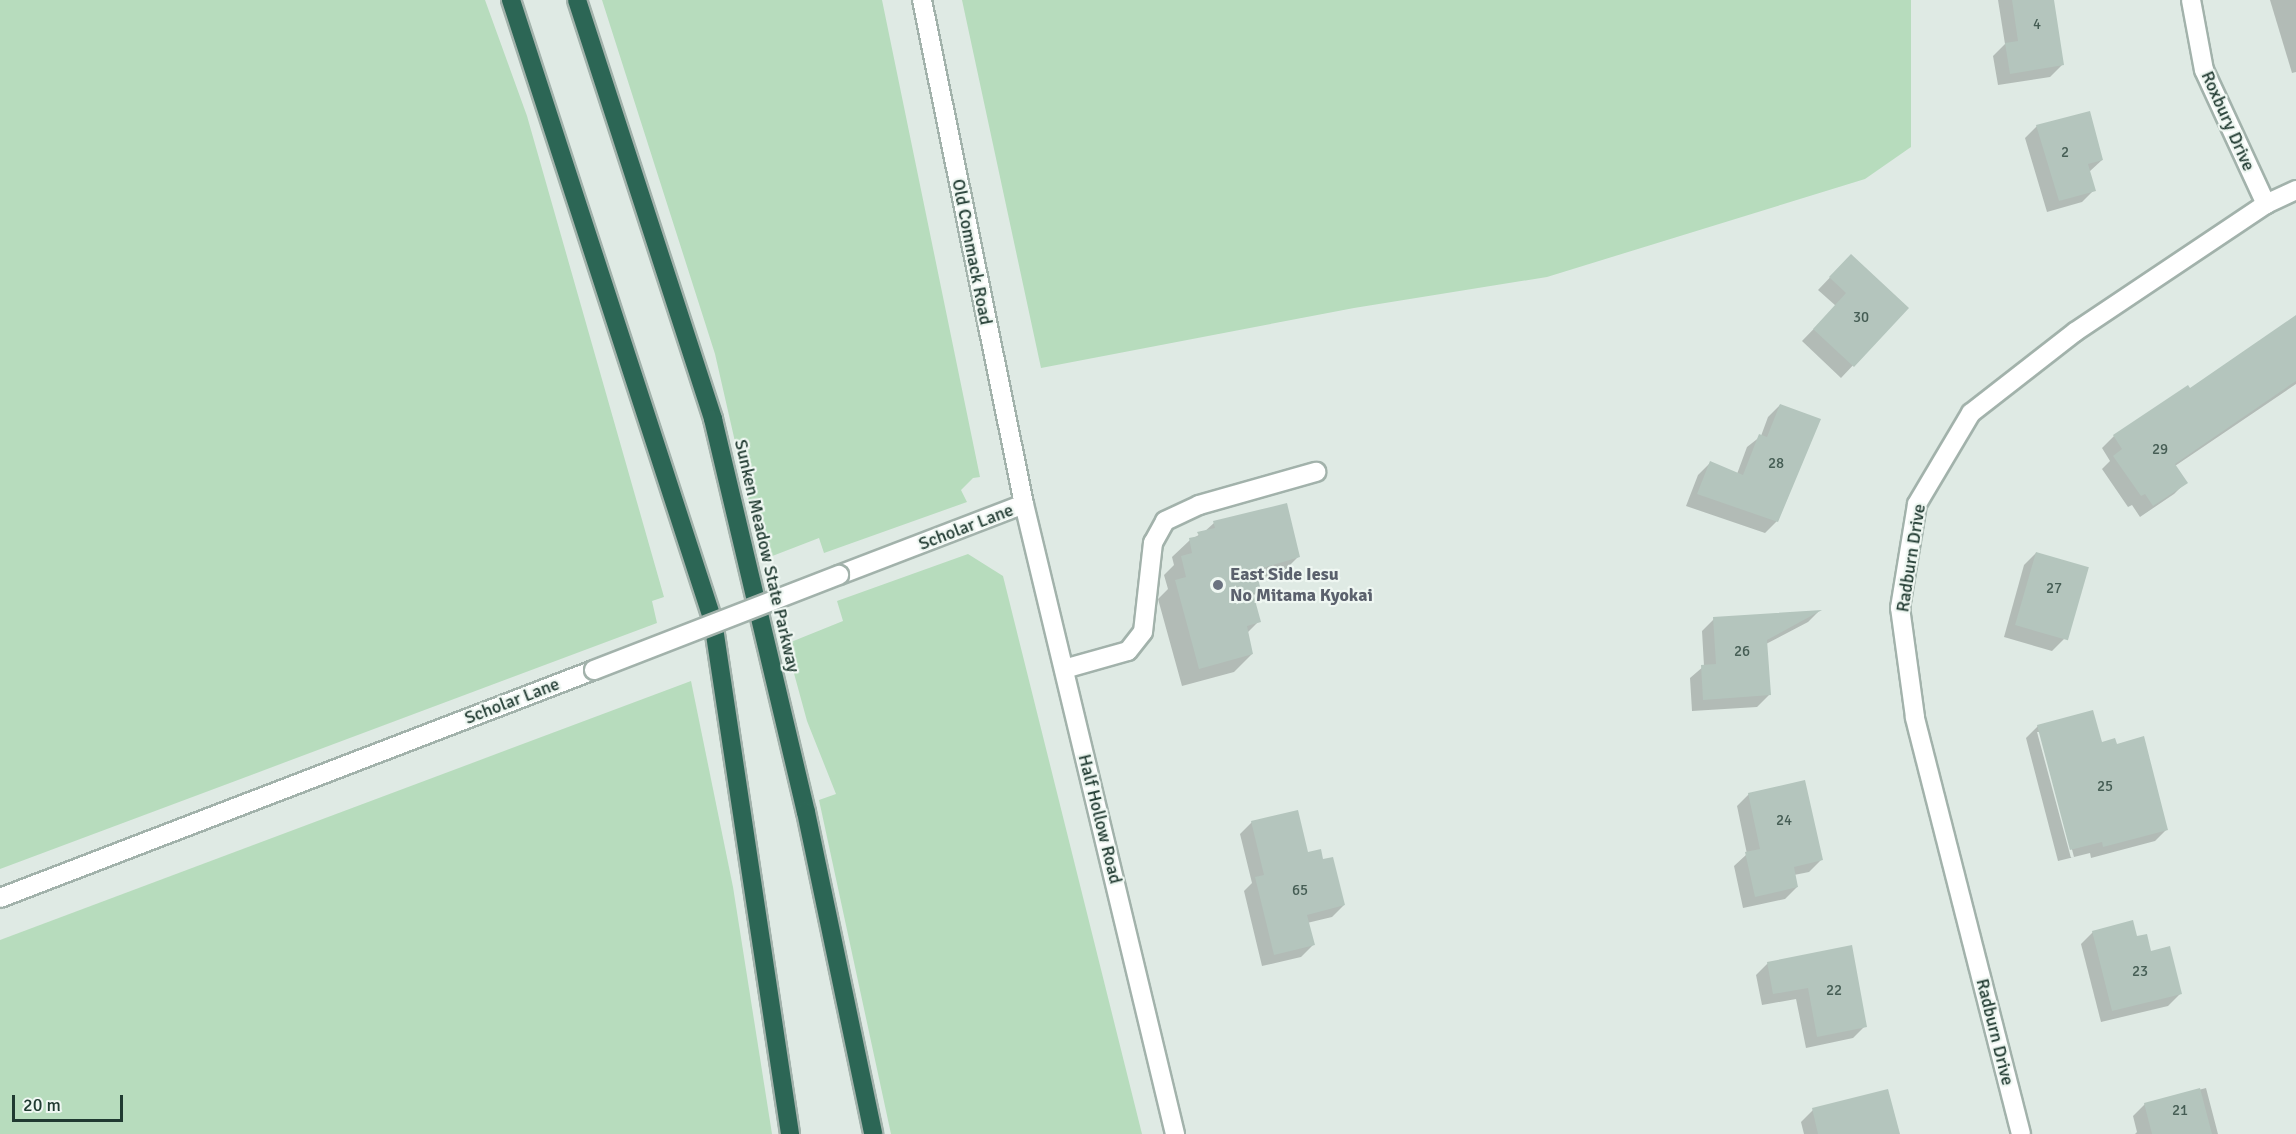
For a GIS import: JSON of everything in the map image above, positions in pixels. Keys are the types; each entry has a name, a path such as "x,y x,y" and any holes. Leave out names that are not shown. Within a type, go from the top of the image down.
{"highway":[{"path":"511,0 712,621 790,1134"},
{"name":"Sunken Meadow State Parkway","path":"577,0 713,418 806,812 873,1134"}],"street":[{"name":"Old Commack Road","path":"922,0 1024,504"},
{"name":"Roxbury Drive","path":"2191,0 2204,70 2266,204"},
{"name":"Radburn Drive","path":"2021,1134 1915,717 1900,608 1917,504 1971,412 2075,332 2266,204 2296,190"},
{"path":"1064,669 1128,651 1143,632 1153,543 1166,521 1198,505 1316,472"},
{"name":"Scholar Lane","path":"0,898 1024,504"},
{"name":"Half Hollow Road","path":"1024,504 1175,1134"}],"green space":[{"path":"0,0 485,0 527,116 664,597 652,601 657,623 0,869"},
{"path":"602,0 882,0 980,477 973,478 961,490 967,502 824,553 819,538 762,560 715,354"},
{"path":"962,0 1911,0 1911,147 1865,179 1547,277 1354,308 1041,368"},
{"path":"968,554 1003,576 1142,1134 891,1134 819,800 836,794 807,721 786,644 843,621 837,601"},
{"path":"691,681 733,887 772,1134 0,1134 0,940"}],"building":[{"path":"2012,0 2054,0 2064,65 2010,74 2005,43 2018,41"},
{"path":"2090,111 2103,160 2088,164 2096,191 2059,201 2036,125"},
{"path":"1851,254 1909,308 1854,367 1813,329 1846,293 1829,277"},
{"path":"2296,315 2296,381 2175,464 2188,483 2153,506 2145,494 2141,496 2113,456 2122,449 2113,435 2188,385 2190,388"},
{"path":"1780,404 1821,419 1778,522 1697,494 1710,461 1743,475 1759,434 1767,437"},
{"name":"East Side Iesu No Mitama Kyokai","path":"1287,503 1300,557 1256,570 1261,591 1253,593 1261,622 1247,626 1253,654 1199,669 1175,580 1186,577 1181,556 1192,553 1189,538 1199,536 1197,532 1215,528 1213,521"},
{"path":"2036,552 2089,567 2068,640 2015,625"},
{"path":"1822,610 1767,640 1771,695 1703,700 1701,665 1716,664 1713,617"},
{"path":"2093,710 2102,742 2115,738 2117,744 2144,736 2168,830 2103,847 2102,842 2070,850 2037,725"},
{"path":"1805,780 1823,860 1794,867 1798,887 1755,897 1745,852 1760,849 1748,793"},
{"path":"1298,810 1308,852 1321,849 1323,859 1333,857 1345,905 1307,915 1315,945 1274,955 1255,877 1264,875 1251,821"},
{"path":"2133,920 2137,936 2147,934 2151,951 2170,946 2182,994 2112,1011 2092,931"},
{"path":"1852,945 1867,1027 1817,1037 1808,988 1773,994 1767,962"},
{"path":"2200,1088 2212,1134 2152,1134 2144,1103"},
{"path":"1888,1089 1900,1134 1818,1134 1812,1108"}],"place":[{"name":"East Side Iesu No Mitama Kyokai","path":"1218,585"}]}
